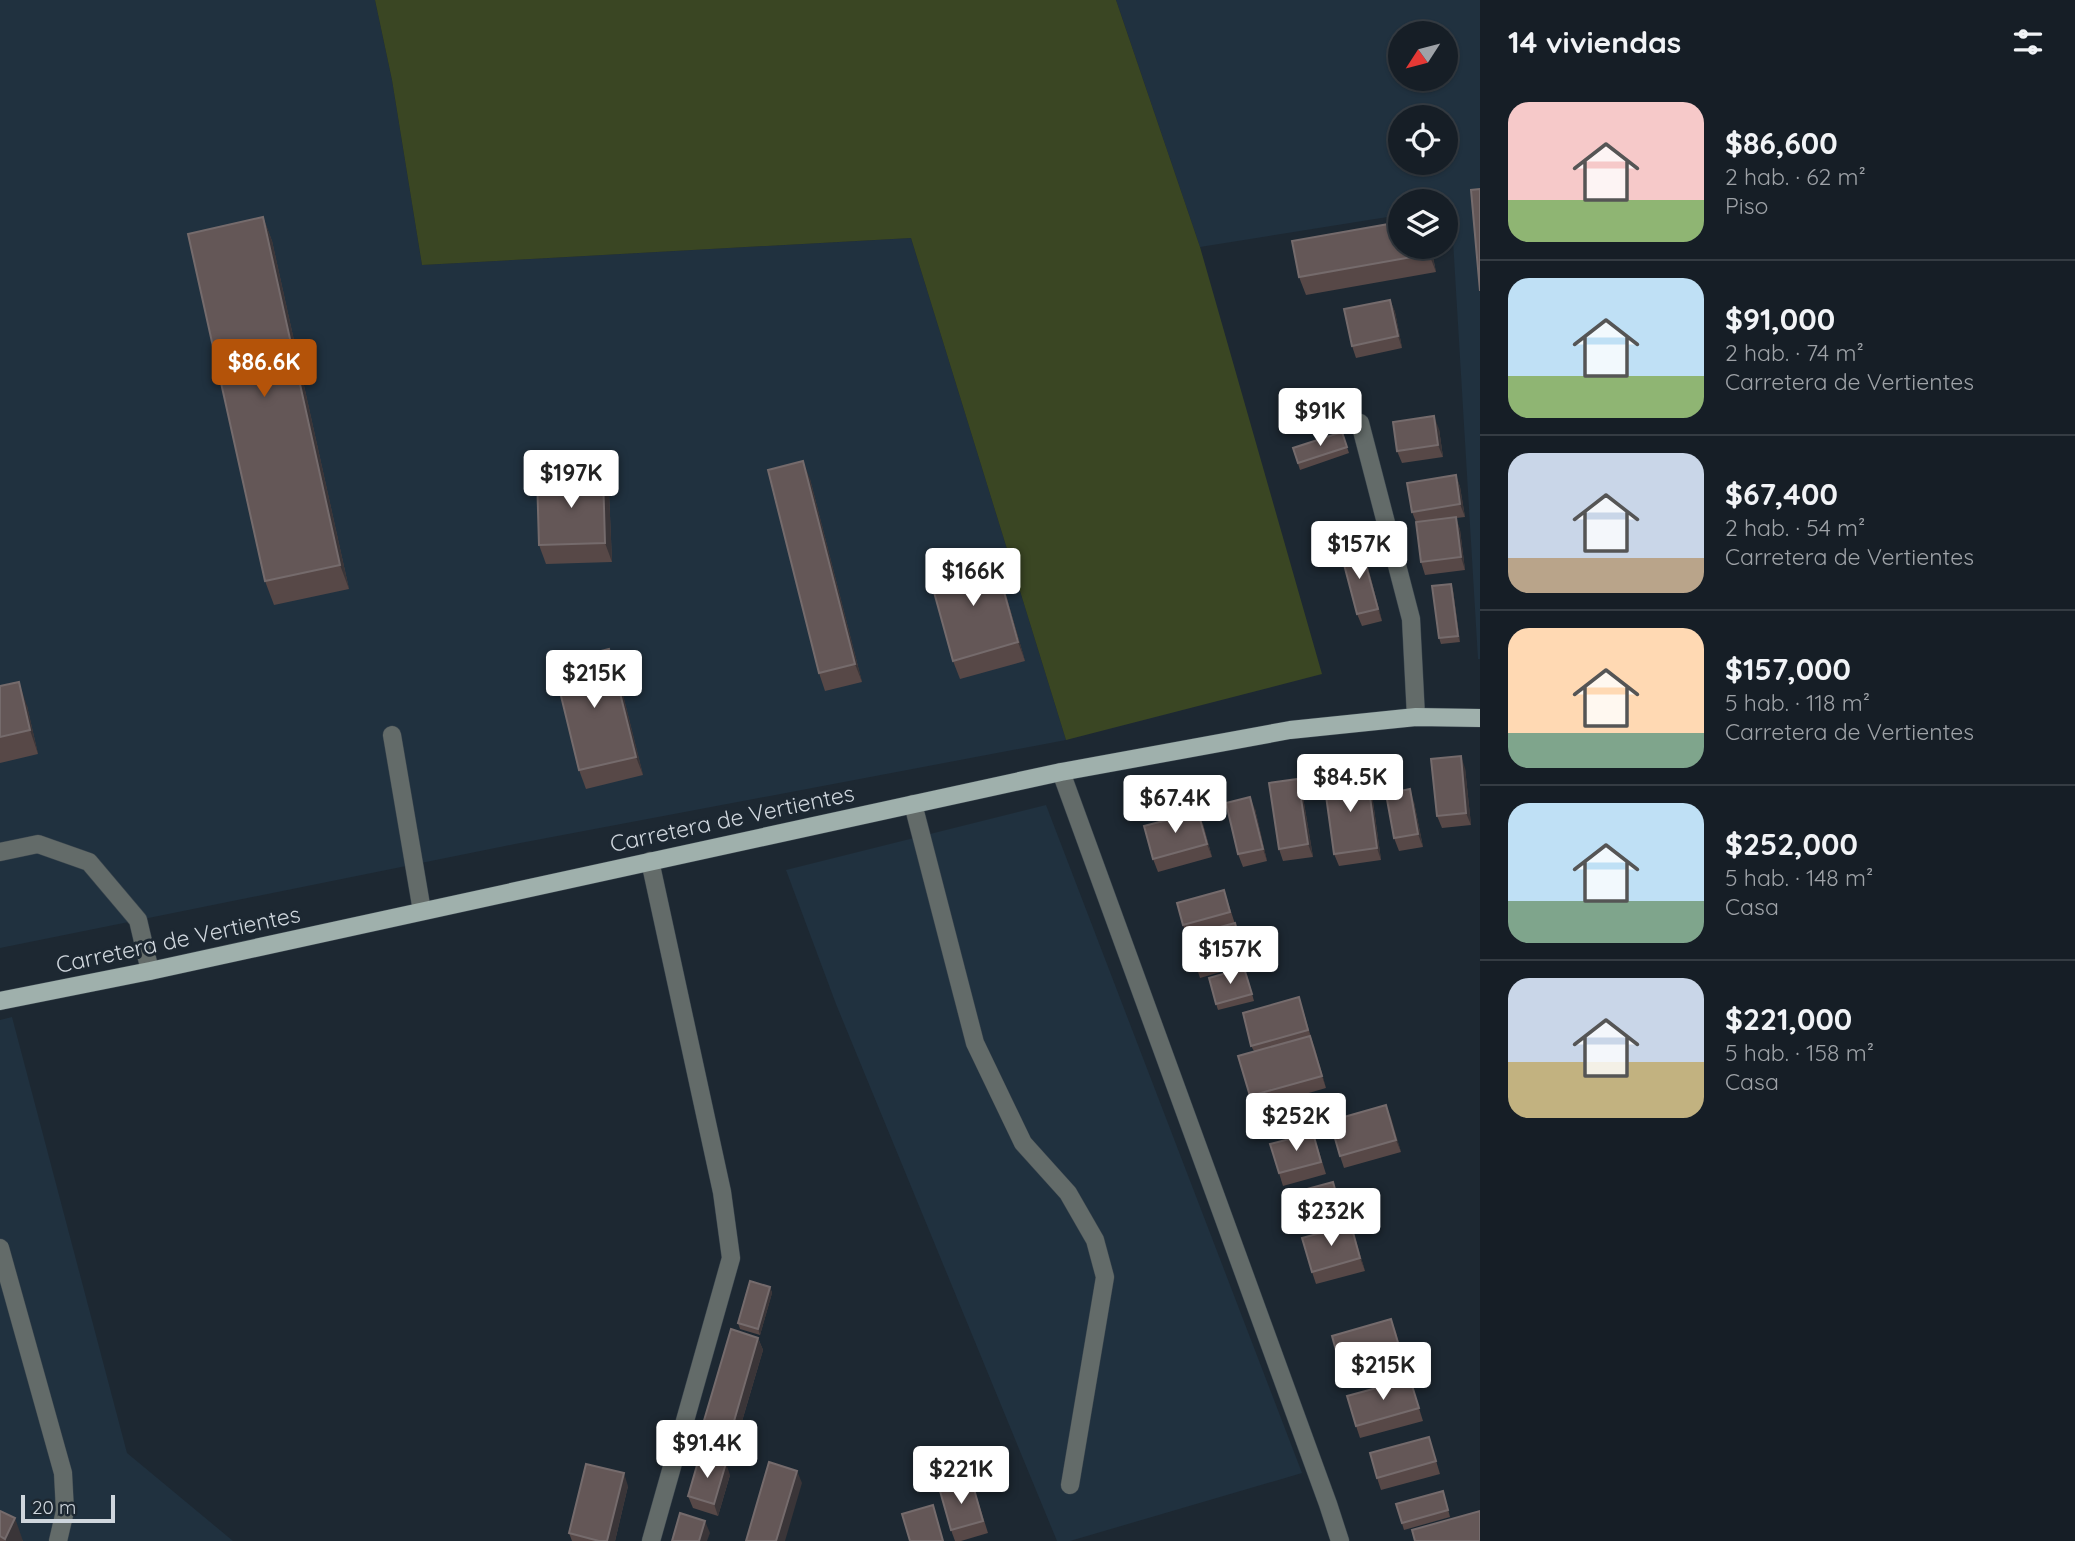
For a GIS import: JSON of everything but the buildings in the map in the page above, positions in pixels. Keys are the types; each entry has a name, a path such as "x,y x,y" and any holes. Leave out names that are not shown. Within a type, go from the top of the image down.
{"main road":[{"name":"Carretera de Vertientes","path":"0,1001 150,971 1061,772 1290,730 1416,717 1480,718"}],"street":[{"path":"1360,423 1411,619 1416,717"},
{"path":"392,735 422,911"},
{"path":"1061,772 1340,1541"},
{"path":"913,804 975,1043 1023,1143 1068,1193 1095,1240 1105,1278 1070,1485"},
{"path":"0,852 38,844 89,862 138,920 150,971"},
{"path":"650,861 722,1192 730,1258 651,1541"},
{"path":"0,1248 63,1473 65,1511 58,1541"}],"shaded area":[{"path":"0,0 375,0 392,80 422,265 911,238 1066,740 515,844 0,948"},
{"path":"1116,0 1480,0 1480,659 1454,259 1458,259 1458,189 1388,189 1388,217 1200,247"},
{"path":"1046,805 1302,1473 1070,1541 1057,1541 836,1004 786,870"},
{"path":"12,1017 127,1453 233,1541 0,1541 0,1020"}],"green space":[{"path":"375,0 1116,0 1200,247 1322,674 1066,740 911,238 422,265 392,80"}]}
